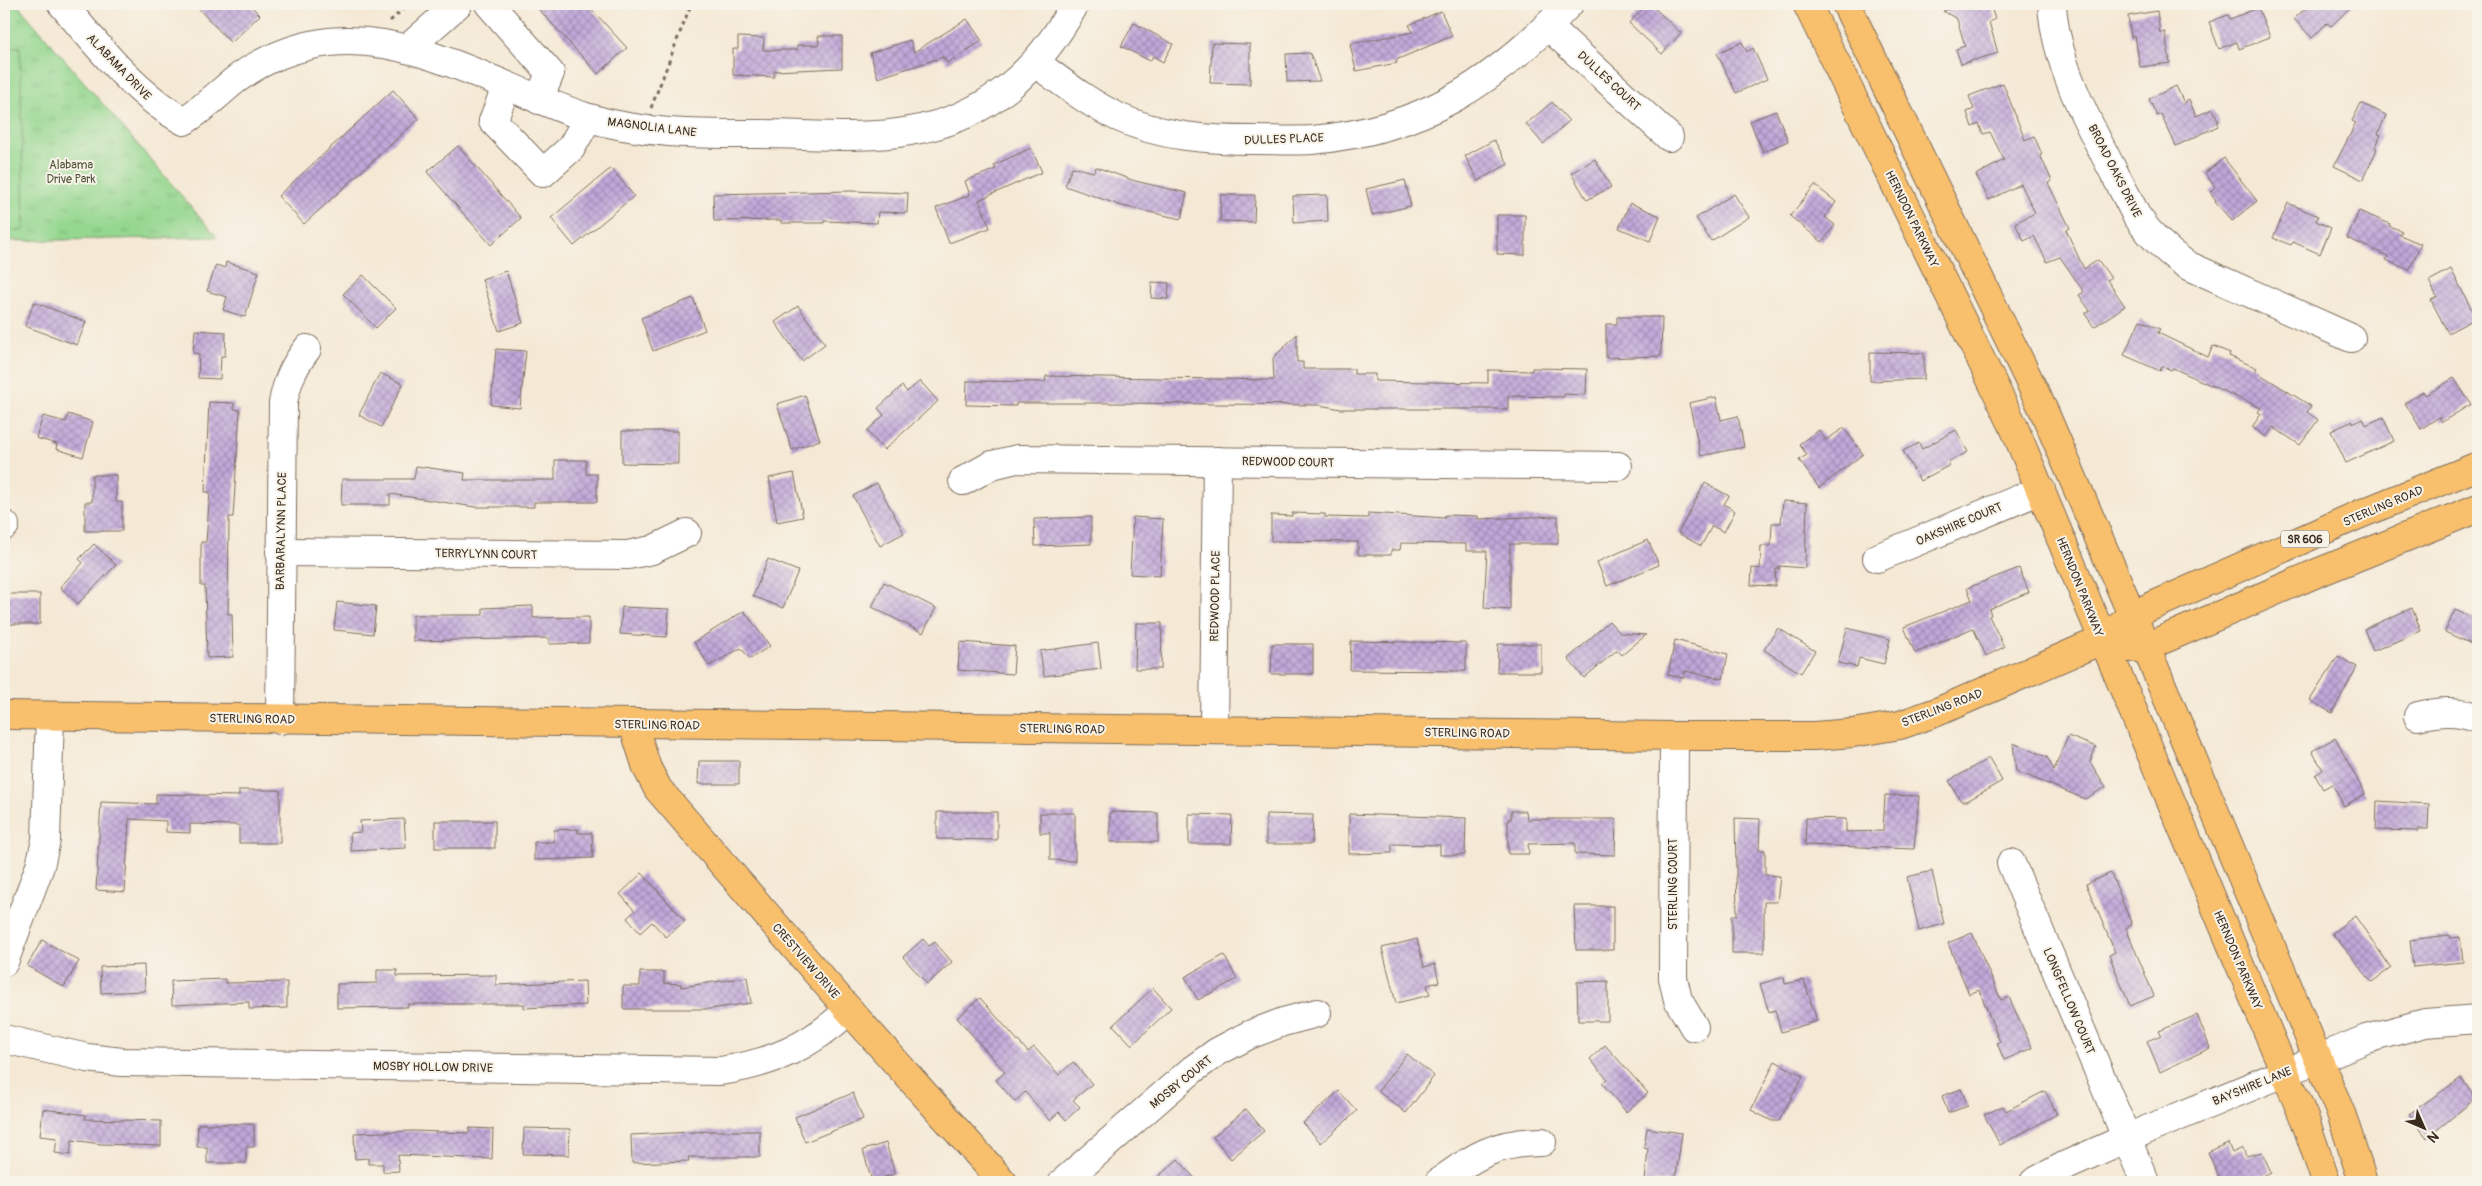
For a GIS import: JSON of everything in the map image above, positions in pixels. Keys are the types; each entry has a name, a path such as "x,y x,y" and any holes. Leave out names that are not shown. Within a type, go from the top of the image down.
{"main road":[{"name":"HERNDON PARKWAY","path":"1807,4 2013,425 2285,1073 2318,1153 2326,1182"},
{"path":"1846,4 2043,409 2146,647 2342,1116 2363,1182"},
{"name":"STERLING ROAD","path":"4,715 280,720 1674,736 1814,736 1853,734 1900,725 1938,712 2102,640 2132,615 2358,515 2478,466"},
{"path":"2102,640 2125,648 2146,647 2317,573 2478,508"},
{"name":"CRESTVIEW DRIVE","path":"634,724 647,768 658,789 849,1010 1003,1182"}],"street":[{"name":"ALABAMA DRIVE","path":"62,4 98,46 153,103 184,122"},
{"path":"407,49 458,4"},
{"path":"489,4 550,73 539,100"},
{"name":"MAGNOLIA LANE","path":"184,122 207,107 230,84 252,69 290,51 309,45 349,41 388,44 425,54 539,100 588,118 620,126 688,133 873,134 910,132 945,122 978,108 1007,89 1036,63 1057,36 1075,4"},
{"name":"DULLES PLACE","path":"1036,63 1090,102 1119,117 1150,128 1191,137 1232,140 1311,140 1353,134 1392,124 1432,109 1469,90 1503,67 1569,4"},
{"name":"BROAD OAKS DRIVE","path":"2052,4 2060,52 2073,87 2136,215 2148,233 2166,251 2186,265 2351,338"},
{"name":"DULLES COURT","path":"1548,26 1669,137"},
{"path":"506,86 493,121 543,173 571,148 588,118"},
{"name":"BARBARALYNN PLACE","path":"280,720 280,552 283,403 291,374 307,349"},
{"name":"REDWOOD COURT","path":"964,481 992,465 1017,459 1618,466"},
{"name":"REDWOOD PLACE","path":"1214,730 1217,461"},
{"name":"OAKSHIRE COURT","path":"1877,558 2041,490"},
{"name":"TERRYLYNN COURT","path":"280,552 628,555 652,550 687,533"},
{"path":"2418,716 2452,711 2478,718"},
{"path":"4,962 40,866 46,840 50,716"},
{"name":"STERLING COURT","path":"1674,736 1673,978 1678,1000 1694,1027"},
{"name":"LONGFELLOW COURT","path":"2011,863 2145,1182"},
{"name":"MOSBY HOLLOW DRIVE","path":"4,1039 88,1058 122,1062 720,1071 750,1067 779,1057 807,1044 849,1010"},
{"name":"MOSBY COURT","path":"1063,1182 1192,1070 1217,1052 1249,1035 1283,1022 1317,1013"},
{"name":"BAYSHIRE LANE","path":"2034,1182 2126,1138 2388,1032 2425,1023 2478,1019"},
{"path":"1439,1182 1476,1156 1499,1146 1520,1142 1542,1142"}],"path":[{"path":"390,21 409,4"},
{"path":"658,109 651,108 691,4"}],"green space":[{"name":"Alabama Drive Park","path":"4,4 17,4 217,237 4,241"},
{"path":"4,47 20,47 24,230 4,231"}],"building":[{"path":"194,4 249,4 260,15 231,43"},
{"path":"534,4 587,4 627,48 598,74"},
{"path":"1647,4 1650,4 1681,33 1662,54 1629,23"},
{"path":"1966,4 1990,4 1995,19 1989,22 1998,53 1961,64 1956,49 1965,46 1957,19 1943,11"},
{"path":"2310,4 2354,4 2331,26 2327,23 2312,38 2294,19"},
{"path":"2258,8 2270,37 2239,49 2237,42 2219,49 2209,22 2228,15 2230,19"},
{"path":"1441,11 1452,36 1396,60 1397,63 1356,71 1350,44 1413,32 1409,25"},
{"path":"2157,11 2160,33 2165,32 2170,63 2140,67 2135,36 2131,37 2128,16"},
{"path":"967,19 982,41 947,63 943,57 878,78 870,53 910,40 914,52"},
{"path":"1134,23 1173,44 1163,62 1153,56 1150,61 1121,46"},
{"path":"818,36 842,36 842,68 774,71 774,77 733,75 733,49 738,49 738,37 764,38 763,50 797,50 797,45 819,45"},
{"path":"1742,42 1747,52 1753,48 1767,79 1736,93 1717,53"},
{"path":"1212,43 1250,44 1250,84 1210,83"},
{"path":"1310,53 1320,81 1287,82 1286,54"},
{"path":"2003,83 2025,140 2034,136 2042,154 2040,155 2052,181 2048,183 2070,228 2066,230 2084,269 2098,260 2111,278 2107,280 2125,306 2094,327 2085,314 2090,311 2079,295 2084,292 2060,257 2047,262 2034,236 2024,241 2015,223 2035,213 2021,184 1989,200 1976,175 2004,160 1990,132 1983,134 1979,124 1972,127 1967,112 1974,109 1969,96"},
{"path":"2176,86 2184,103 2189,100 2196,116 2213,109 2218,120 2218,126 2176,146 2161,114 2157,116 2149,99"},
{"path":"393,90 419,119 304,224 278,196"},
{"path":"1552,102 1569,121 1543,144 1526,124"},
{"path":"2361,103 2386,115 2378,134 2381,135 2375,148 2377,149 2363,180 2334,166 2356,123 2352,121"},
{"path":"1776,111 1788,141 1763,152 1750,121"},
{"path":"1494,140 1508,164 1478,181 1465,156"},
{"path":"458,146 521,218 491,245 427,172"},
{"path":"1031,148 1042,172 979,200 990,228 949,243 936,208 970,195 965,181 996,169 994,165"},
{"path":"2224,158 2257,201 2232,221 2215,202 2216,200 2210,192 2215,187 2205,173"},
{"path":"1595,159 1611,187 1587,200 1571,173"},
{"path":"1072,167 1094,172 1096,167 1135,181 1187,193 1181,219 1122,206 1065,186"},
{"path":"611,168 634,196 574,246 551,218"},
{"path":"1405,180 1411,206 1372,215 1366,189"},
{"path":"1815,185 1836,202 1825,217 1835,225 1822,242 1790,216"},
{"path":"851,191 908,193 907,213 878,212 877,223 824,221 824,223 781,223 781,220 714,221 713,194"},
{"path":"1734,194 1749,217 1711,241 1696,218"},
{"path":"1221,195 1255,195 1254,222 1220,221"},
{"path":"1327,195 1328,221 1294,223 1293,196"},
{"path":"1630,203 1660,216 1650,241 1619,228"},
{"path":"2288,203 2318,216 2316,221 2331,228 2320,254 2293,242 2291,245 2273,238"},
{"path":"2359,211 2390,224 2389,226 2402,231 2400,235 2421,244 2409,270 2386,260 2388,256 2347,238"},
{"path":"1497,215 1525,215 1525,255 1497,254"},
{"path":"226,262 259,272 245,317 223,310 227,297 207,291 216,265 225,268"},
{"path":"2451,269 2476,318 2448,333 2431,300 2437,297 2429,281"},
{"path":"506,271 523,323 499,331 482,279"},
{"path":"363,275 396,308 376,328 343,294"},
{"path":"1152,282 1169,283 1168,299 1151,298"},
{"path":"693,298 705,330 653,351 641,318"},
{"path":"34,302 86,322 77,345 25,326"},
{"path":"798,306 825,344 802,361 775,322"},
{"path":"1617,317 1662,317 1661,356 1606,358 1606,324 1617,324"},
{"path":"2140,320 2160,329 2158,333 2208,357 2213,346 2230,353 2229,356 2257,368 2255,371 2311,406 2307,412 2318,420 2300,445 2273,427 2266,437 2252,427 2261,414 2258,412 2261,408 2173,368 2171,370 2162,366 2160,371 2124,355"},
{"path":"195,330 226,332 225,356 221,356 220,379 198,378 199,354 193,353"},
{"path":"1297,334 1297,362 1303,362 1303,369 1354,369 1354,374 1375,374 1375,381 1488,383 1488,370 1532,371 1532,368 1587,369 1586,395 1564,394 1564,397 1508,396 1508,409 1341,409 1319,405 1114,403 1016,403 1016,406 966,405 967,381 1045,382 1046,376 1274,380 1273,358"},
{"path":"496,349 526,351 520,408 491,405"},
{"path":"1870,352 1924,353 1924,379 1870,381"},
{"path":"380,373 403,384 381,427 359,415"},
{"path":"2454,378 2471,404 2442,422 2439,417 2421,429 2405,403 2423,392 2426,395"},
{"path":"920,381 938,401 884,450 867,431 884,415 878,408 902,386 907,392"},
{"path":"805,395 820,440 792,450 777,404"},
{"path":"1716,397 1721,420 1738,416 1744,447 1701,456 1689,403"},
{"path":"209,402 234,403 234,409 240,410 233,517 229,517 228,614 232,614 233,657 207,658 205,586 201,586 201,542 206,542 210,492 205,492"},
{"path":"68,414 93,422 83,457 56,449 57,444 36,438 43,416 66,422"},
{"path":"2383,417 2394,441 2346,463 2331,431 2363,418 2366,425"},
{"path":"1844,428 1863,454 1819,488 1799,460 1807,455 1799,444 1819,430 1826,440"},
{"path":"1956,430 1968,452 1948,462 1950,465 1920,481 1903,451 1919,443 1922,449"},
{"path":"622,431 678,431 678,464 622,463"},
{"path":"555,460 586,460 586,474 597,474 597,502 534,502 534,507 475,507 390,494 390,505 341,505 342,479 414,479 416,466 465,473 464,480 555,480"},
{"path":"794,473 803,517 777,522 769,478"},
{"path":"92,475 116,475 116,502 122,502 122,531 85,531 85,502 92,502"},
{"path":"877,483 904,533 880,546 853,496"},
{"path":"1705,483 1729,496 1724,504 1735,511 1724,532 1712,526 1701,546 1678,533"},
{"path":"1783,501 1807,503 1805,568 1779,566 1779,569 1776,569 1775,586 1751,585 1752,568 1760,569 1761,546 1771,546 1772,523 1781,523"},
{"path":"1292,513 1325,514 1325,517 1368,518 1368,513 1445,518 1445,515 1478,516 1478,519 1558,516 1558,544 1510,544 1510,610 1484,608 1487,551 1466,551 1466,544 1401,543 1400,550 1391,550 1391,555 1358,555 1358,542 1271,541 1271,515 1292,516"},
{"path":"1091,517 1091,544 1035,546 1034,519"},
{"path":"1133,517 1163,519 1160,576 1130,574"},
{"path":"1648,540 1659,565 1607,586 1597,562"},
{"path":"94,544 116,565 78,604 60,587 83,563 79,559"},
{"path":"768,559 798,571 783,608 753,596"},
{"path":"2019,568 2029,592 1989,609 1991,615 1989,616 2004,647 1986,656 1973,628 1915,653 1904,627 1972,600 1967,588"},
{"path":"884,582 936,608 923,633 872,607"},
{"path":"4,594 40,594 40,624 4,624"},
{"path":"337,602 376,606 373,634 334,630"},
{"path":"533,606 533,618 589,617 589,643 549,644 549,638 413,641 413,615 483,615 483,608"},
{"path":"622,607 669,609 667,637 620,634"},
{"path":"2412,608 2421,631 2373,651 2364,629"},
{"path":"2455,610 2478,620 2478,647 2445,632"},
{"path":"744,611 770,646 750,659 741,648 709,666 694,642"},
{"path":"1609,621 1620,633 1646,635 1622,655 1617,650 1584,678 1568,659"},
{"path":"1136,623 1162,623 1161,669 1135,669"},
{"path":"1778,628 1815,651 1801,673 1764,650"},
{"path":"1847,628 1890,639 1884,664 1859,658 1857,667 1838,663"},
{"path":"1675,640 1728,654 1723,679 1685,671 1684,678 1668,675"},
{"path":"1351,641 1466,643 1466,671 1350,670"},
{"path":"960,642 1015,646 1013,674 958,670"},
{"path":"1098,643 1101,669 1044,676 1040,651"},
{"path":"1272,644 1313,644 1313,674 1271,674"},
{"path":"1498,644 1541,644 1541,672 1497,672"},
{"path":"2338,656 2357,667 2332,713 2310,700"},
{"path":"2068,736 2096,747 2090,762 2106,787 2085,799 2016,771 2013,743 2047,757 2054,770"},
{"path":"2335,738 2365,794 2344,806 2332,784 2323,789 2315,775 2323,770 2312,751"},
{"path":"1989,758 2002,781 1967,801 1961,801 1949,781"},
{"path":"699,761 739,761 739,784 698,784"},
{"path":"239,790 280,790 280,843 239,843 239,825 190,824 190,833 166,832 166,821 129,819 125,892 96,890 101,802 156,804 156,794 239,796"},
{"path":"1885,795 1919,796 1914,849 1805,845 1806,818 1846,819 1846,832 1883,831"},
{"path":"2377,801 2429,804 2428,829 2418,829 2418,831 2376,830"},
{"path":"1511,811 1526,811 1527,819 1616,819 1615,855 1575,854 1575,843 1528,844 1529,854 1508,854 1508,819 1511,819"},
{"path":"937,812 997,812 997,840 937,839"},
{"path":"1110,812 1158,813 1158,842 1110,842"},
{"path":"1040,813 1075,813 1075,861 1050,860 1050,833 1040,833"},
{"path":"1189,814 1232,815 1231,844 1189,844"},
{"path":"1266,814 1313,815 1312,844 1266,844"},
{"path":"1349,814 1466,818 1465,855 1440,855 1440,845 1392,844 1392,853 1349,854"},
{"path":"1735,818 1760,819 1759,850 1765,850 1765,875 1780,876 1777,902 1764,902 1764,953 1732,953 1732,915 1737,915"},
{"path":"404,819 406,848 351,851 350,833 361,832 360,821"},
{"path":"435,821 495,821 495,848 435,848"},
{"path":"578,829 578,833 592,833 593,858 534,860 534,842 554,842 554,830"},
{"path":"1932,871 1944,924 1919,931 1907,877"},
{"path":"642,873 685,921 666,937 652,922 640,933 627,918 635,911 620,894"},
{"path":"2111,873 2132,925 2126,928 2154,996 2130,1006 2109,955 2115,952 2086,884"},
{"path":"1574,906 1613,906 1613,950 1576,950"},
{"path":"2355,916 2391,968 2372,982 2332,933"},
{"path":"1972,933 2001,1000 2009,997 2032,1048 2004,1060 1997,1043 2000,1042 1979,990 1969,994 1948,943"},
{"path":"2449,935 2450,938 2460,937 2463,962 2413,967 2410,940"},
{"path":"923,939 929,946 935,942 952,962 927,984 903,957"},
{"path":"1417,939 1424,967 1435,964 1439,982 1427,985 1430,995 1396,1003 1382,948"},
{"path":"42,940 79,961 64,987 27,966"},
{"path":"1224,955 1237,979 1198,1000 1185,977"},
{"path":"144,965 145,991 101,993 100,967"},
{"path":"377,970 397,970 397,976 496,975 496,985 585,981 586,1005 524,1008 524,1004 408,1004 408,1007 337,1008 337,984 377,983"},
{"path":"640,972 664,972 664,983 681,984 681,987 747,977 751,1003 710,1009 623,1009 623,986 640,986"},
{"path":"1784,977 1785,984 1804,980 1817,1021 1781,1032 1775,1010 1769,1012 1760,984"},
{"path":"225,979 225,983 287,982 287,1008 249,1009 249,1002 172,1005 171,981"},
{"path":"1608,981 1608,1021 1578,1021 1577,982"},
{"path":"1153,988 1171,1008 1132,1045 1113,1025"},
{"path":"980,998 1028,1052 1034,1047 1059,1075 1073,1062 1092,1084 1073,1100 1080,1107 1066,1120 1059,1112 1050,1120 1025,1092 1015,1102 996,1080 1005,1072 957,1018"},
{"path":"2197,1015 2210,1048 2160,1072 2147,1041 2161,1035 2159,1031"},
{"path":"1605,1045 1648,1093 1626,1112 1602,1083 1607,1079 1590,1059"},
{"path":"1407,1054 1434,1076 1406,1113 1378,1091"},
{"path":"1775,1061 1803,1076 1779,1121 1772,1121 1751,1110"},
{"path":"2461,1078 2476,1098 2427,1138 2409,1114"},
{"path":"1961,1089 1968,1106 1948,1113 1942,1096"},
{"path":"1339,1091 1357,1111 1321,1143 1303,1123"},
{"path":"2045,1091 2057,1114 2000,1145 1984,1115 2003,1106 2006,1111"},
{"path":"853,1093 863,1119 805,1142 795,1117"},
{"path":"43,1109 86,1115 85,1119 161,1121 161,1146 101,1144 72,1140 70,1155 55,1153 57,1138 40,1136"},
{"path":"1246,1109 1264,1131 1231,1159 1213,1137"},
{"path":"198,1124 254,1124 254,1147 246,1147 246,1163 207,1163 207,1147 197,1147"},
{"path":"469,1128 493,1129 492,1159 398,1155 399,1171 383,1172 383,1164 368,1164 368,1158 355,1159 354,1133 414,1131 469,1133"},
{"path":"524,1128 570,1129 569,1155 523,1154"},
{"path":"1647,1128 1682,1133 1675,1182 1645,1182 1648,1149 1644,1148"},
{"path":"760,1131 760,1157 688,1157 689,1161 632,1163 631,1135"},
{"path":"886,1143 895,1174 872,1181 863,1150"},
{"path":"2228,1143 2232,1153 2243,1148 2246,1156 2262,1152 2271,1172 2252,1182 2221,1182 2208,1152"},
{"path":"1178,1159 1198,1182 1152,1182"}]}
